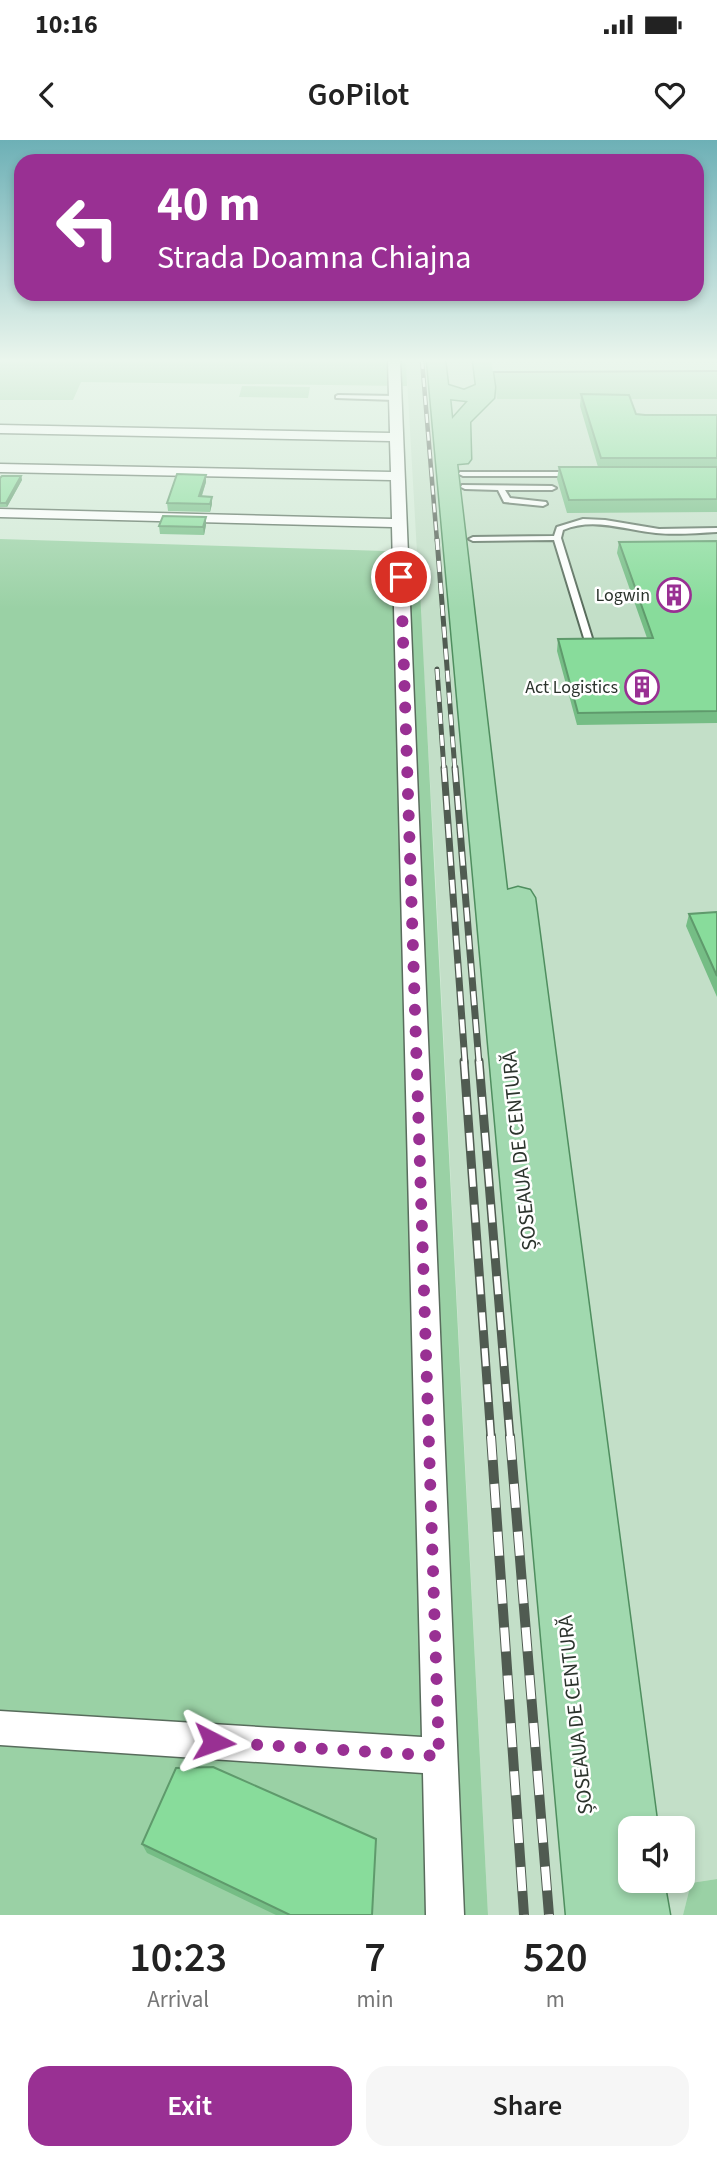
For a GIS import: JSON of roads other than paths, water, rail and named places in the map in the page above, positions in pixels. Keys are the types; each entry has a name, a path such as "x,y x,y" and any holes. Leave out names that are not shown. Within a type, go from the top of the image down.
{"main road":[{"name":"ȘOSEAUA DE CENTURĂ","path":"445,443 597,1915"},
{"name":"ȘOSEAUA DE CENTURĂ","path":"461,443 626,1816"},
{"path":"636,1893 639,1915"}],"street":[{"path":"396,443 445,1915"},
{"path":"0,468 397,476"},
{"path":"0,513 399,523"},
{"path":"0,1728 439,1756"}],"lane":[{"path":"464,481 583,474"},
{"path":"464,481 501,488 552,488"},
{"path":"501,488 508,500 543,504"},
{"path":"588,638 557,538 560,529 584,521 608,521 649,530 717,530"},
{"path":"473,539 557,538"}],"railway":[{"path":"429,443 437,541"},
{"path":"437,539 455,770"},
{"path":"437,669 444,770"},
{"path":"444,768 465,1063"},
{"path":"455,768 479,1063"},
{"path":"464,1061 491,1438"},
{"path":"479,1061 510,1438"},
{"path":"491,1436 524,1915"},
{"path":"510,1436 549,1915"}],"place":[{"name":"Logwin","path":"674,595"},
{"name":"Act Logistics","path":"642,687"}]}
